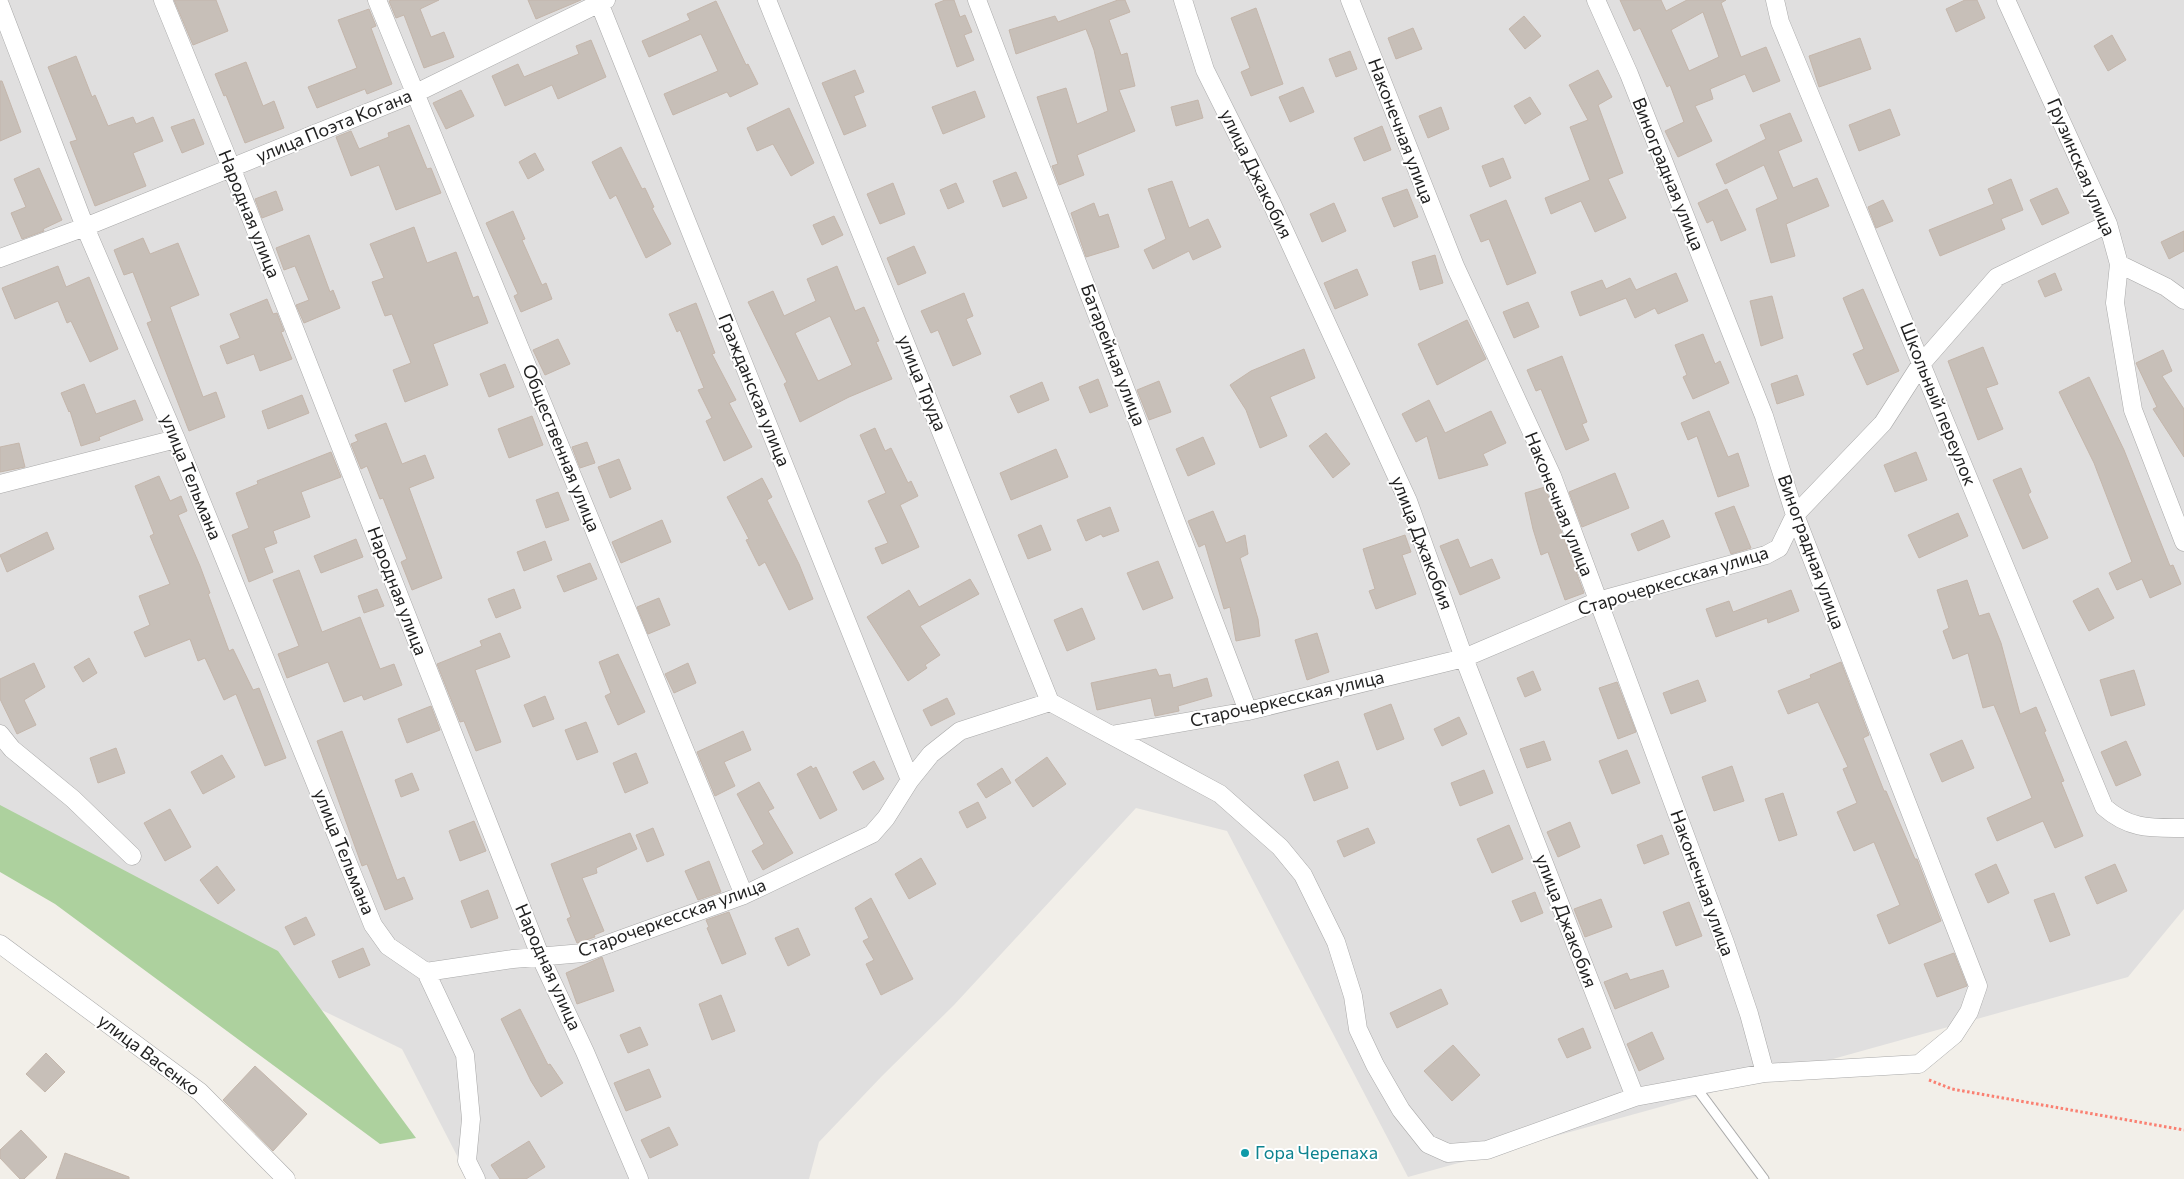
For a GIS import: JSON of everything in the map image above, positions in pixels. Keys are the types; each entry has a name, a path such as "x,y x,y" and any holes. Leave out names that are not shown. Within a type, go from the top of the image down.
{"street":[{"name":"Народная улица","path":"163,0 231,168 541,958 585,1052 639,1179"},
{"name":"Общественная улица","path":"377,0 744,896"},
{"name":"улица Труда","path":"767,0 1050,702"},
{"name":"Батарейная улица","path":"977,0 1248,711"},
{"name":"улица Джакобия","path":"1183,0 1205,70 1272,204 1408,500 1464,658 1635,1097"},
{"name":"Наконечная улица","path":"1350,0 1455,266 1552,476 1725,943 1749,1014 1765,1073"},
{"name":"Виноградная улица","path":"1111,735 1220,794 1280,847 1303,875 1336,942 1353,996 1358,1029 1375,1065 1401,1110 1428,1144 1448,1153 1487,1150 1635,1097 1765,1073 1920,1064 1954,1035 1969,1012 1978,986 1795,515 1764,416 1629,74 1596,0"},
{"name":"Школьный переулок","path":"1774,0 1780,22 2104,807 2115,816 2144,828 2184,828"},
{"name":"Грузинская улица","path":"2006,0 2108,224 2119,264 2115,304 2133,410 2184,542"},
{"name":"улица Поэта Когана","path":"0,258 85,226 416,93 601,1"},
{"name":"Гражданская улица","path":"601,1 910,780"},
{"name":"улица Тельмана","path":"0,5 85,226 176,439 373,925 388,946 426,972"},
{"name":"Старочеркесская улица","path":"1111,735 1248,711 1464,658 1598,601 1766,555 1779,548 1795,515 1883,423 1921,364 1997,277 2108,224"},
{"path":"2119,264 2166,287 2184,300"},
{"path":"0,484 176,439"},
{"path":"1050,702 1111,735"},
{"name":"Старочеркесская улица","path":"426,972 583,953 744,896 872,834 886,818 910,780 931,754 960,731 1050,702"},
{"path":"0,734 12,749 72,799 132,856"},
{"name":"улица Васенко","path":"0,944 200,1092 286,1179"},
{"path":"426,972 465,1055 471,1119 467,1161 460,1179"},
{"path":"467,1161 476,1179"}],"lane":[{"path":"1694,1086 1764,1179"}],"path":[{"path":"1926,1079 1952,1089 2184,1130"}],"shaded area":[{"path":"0,0 2184,0 2184,909 2128,977 1408,1177 1227,831 1136,808 954,1005 819,1142 809,1179 469,1179 402,1049 0,854"}],"green space":[{"path":"0,805 278,951 416,1138 380,1144 55,904 0,872"}],"building":[{"path":"174,0 216,0 228,31 193,45"},
{"path":"439,0 420,9 431,37 444,32 454,57 424,68 404,15 396,18 389,1"},
{"path":"528,0 581,0 536,19"},
{"path":"945,0 954,0 960,17 965,15 972,32 964,35 974,60 957,67 935,4"},
{"path":"1118,0 1125,0 1130,12 1109,20 1121,55 1127,53 1135,86 1119,90 1135,131 1077,155 1084,175 1059,185 1052,166 1058,164 1037,97 1066,88 1077,124 1108,111 1094,50 1086,29 1016,54 1009,30 1055,16 1058,22"},
{"path":"1620,0 1661,0 1666,11 1687,0 1726,0 1721,3 1741,57 1766,47 1780,81 1753,92 1745,74 1710,89 1713,99 1695,106 1712,141 1678,157 1665,131 1684,122 1670,85 1667,87 1640,28 1634,31","holes":["1703,12 1719,57 1689,71 1671,30"]},
{"path":"1965,0 1977,0 1985,18 1956,32 1946,9"},
{"path":"716,1 746,65 748,64 758,84 730,97 727,92 673,115 664,94 718,71 701,34 649,57 642,41 690,20 687,14"},
{"path":"1256,8 1283,84 1251,96 1241,72 1250,68 1231,18"},
{"path":"369,9 376,26 371,28 392,84 367,94 365,89 317,108 308,87 357,68 338,20"},
{"path":"1524,16 1541,36 1525,49 1509,29"},
{"path":"1413,28 1422,49 1396,59 1388,38"},
{"path":"2112,35 2126,60 2108,71 2094,46"},
{"path":"1860,38 1871,69 1819,87 1809,56"},
{"path":"591,40 606,77 558,99 552,85 505,106 492,76 518,64 524,77 579,54 576,46"},
{"path":"1350,51 1357,69 1336,77 1329,59"},
{"path":"76,56 92,97 95,95 108,126 133,117 136,124 153,117 163,141 133,153 146,186 95,206 70,142 77,140 48,67"},
{"path":"246,62 263,106 274,101 284,128 245,143 226,95 224,96 215,74"},
{"path":"855,70 864,92 854,96 866,126 844,135 822,83"},
{"path":"1598,70 1612,97 1598,105 1623,173 1608,179 1626,218 1595,232 1581,201 1551,214 1545,198 1590,180 1570,127 1588,120 1569,85"},
{"path":"0,81 2,81 21,132 0,141"},
{"path":"1303,87 1314,112 1290,122 1279,97"},
{"path":"461,90 474,116 446,129 433,103"},
{"path":"975,91 985,117 943,134 932,107"},
{"path":"1530,97 1541,114 1525,124 1514,106"},
{"path":"1198,100 1203,118 1176,126 1171,107"},
{"path":"1441,107 1449,129 1428,138 1419,116"},
{"path":"789,108 814,163 791,176 773,144 757,151 747,128"},
{"path":"1890,109 1900,135 1859,151 1849,125"},
{"path":"1790,113 1802,141 1778,151 1793,188 1817,178 1829,206 1786,224 1795,256 1771,263 1756,209 1778,199 1764,165 1725,184 1716,164 1766,139 1760,125"},
{"path":"194,119 204,144 182,153 171,127"},
{"path":"409,125 427,169 431,168 441,193 396,210 379,165 351,176 336,137 351,131 359,149 389,137 388,133"},
{"path":"1382,126 1391,150 1364,161 1354,138"},
{"path":"621,147 642,189 645,188 654,207 652,208 671,244 646,258 616,195 610,199 592,162"},
{"path":"535,153 544,170 528,179 519,162"},
{"path":"1503,158 1511,178 1490,187 1482,166"},
{"path":"39,168 62,220 43,229 44,231 22,239 11,213 26,207 14,179"},
{"path":"1016,172 1027,198 1003,207 993,181"},
{"path":"2011,179 2023,210 2001,219 2005,229 1940,256 1929,230 1994,204 1988,189"},
{"path":"1172,181 1189,228 1208,219 1221,247 1193,260 1189,251 1153,269 1144,250 1166,239 1148,189"},
{"path":"893,183 905,214 880,224 867,194"},
{"path":"956,183 964,202 948,209 940,190"},
{"path":"2057,188 2069,213 2042,225 2030,200"},
{"path":"1407,189 1418,217 1394,227 1382,198"},
{"path":"1727,189 1746,230 1721,241 1713,220 1707,223 1698,203"},
{"path":"276,191 283,210 262,218 255,199"},
{"path":"1506,200 1536,273 1507,285 1489,239 1481,242 1470,215"},
{"path":"1883,200 1893,221 1876,228 1868,207"},
{"path":"1094,203 1099,217 1108,214 1119,247 1086,257 1071,213"},
{"path":"1334,203 1346,231 1322,242 1310,214"},
{"path":"513,211 525,239 522,240 542,285 546,283 552,299 521,312 514,296 518,294 486,223"},
{"path":"834,216 843,235 822,245 813,225"},
{"path":"414,227 427,263 456,252 473,298 478,296 488,323 433,344 448,385 405,402 393,370 411,363 392,314 385,316 372,282 384,278 370,244"},
{"path":"2184,231 2184,251 2169,259 2161,242"},
{"path":"309,235 330,292 333,290 340,308 304,323 296,305 309,300 295,266 284,270 276,248"},
{"path":"143,238 150,254 178,243 199,295 170,307 203,397 216,392 225,417 189,431 147,323 152,321 133,272 124,275 114,250"},
{"path":"914,246 926,273 898,285 887,258"},
{"path":"1435,255 1443,283 1420,290 1412,262"},
{"path":"58,266 66,287 89,277 118,349 90,362 71,321 67,323 58,301 15,319 2,288"},
{"path":"837,266 855,311 864,307 879,341 876,342 892,379 849,397 800,422 784,384 787,382 748,302 773,291 784,316 816,301 807,279","holes":["830,316 852,365 818,381 795,333"]},
{"path":"1357,269 1368,295 1335,309 1324,283"},
{"path":"1676,273 1688,301 1658,314 1655,308 1635,318 1626,298 1580,316 1571,292 1602,280 1606,289 1630,278 1636,290"},
{"path":"2055,273 2062,290 2045,297 2038,281"},
{"path":"1863,289 1899,371 1867,385 1853,354 1864,349 1843,298"},
{"path":"964,293 973,316 966,319 981,354 953,366 938,330 931,333 921,311"},
{"path":"1772,296 1783,338 1761,346 1750,301"},
{"path":"267,299 273,314 277,313 284,331 281,332 292,359 260,371 254,354 227,364 220,346 240,338 230,314"},
{"path":"1528,302 1539,327 1514,338 1503,312"},
{"path":"696,303 715,353 712,354 736,400 729,403 752,447 724,461 706,421 712,418 698,390 704,388 680,330 677,332 669,314"},
{"path":"1467,320 1486,359 1437,385 1418,344"},
{"path":"1703,334 1715,364 1720,361 1729,383 1693,399 1683,377 1687,375 1675,345"},
{"path":"558,339 570,364 545,375 533,350"},
{"path":"1983,347 1998,384 1986,388 2003,429 1978,440 1948,361"},
{"path":"1304,349 1315,378 1270,397 1287,436 1260,448 1246,410 1230,385 1251,371"},
{"path":"2163,350 2172,371 2162,376 2184,409 2184,457 2153,409 2157,407 2136,363"},
{"path":"1562,356 1587,422 1582,424 1589,440 1566,450 1541,389 1536,391 1527,370"},
{"path":"505,364 514,387 489,397 480,374"},
{"path":"1797,375 1804,395 1777,404 1771,384"},
{"path":"2089,377 2124,450 2170,566 2173,565 2181,584 2150,598 2142,579 2117,590 2109,573 2132,562 2094,463 2059,392"},
{"path":"1098,379 1108,406 1090,413 1079,387"},
{"path":"1159,381 1171,412 1149,420 1137,390"},
{"path":"1042,382 1049,400 1018,413 1010,396"},
{"path":"84,384 96,414 135,400 143,420 99,437 100,440 81,446 70,411 61,393"},
{"path":"302,395 309,413 268,429 262,411"},
{"path":"1429,400 1445,433 1491,411 1506,443 1483,454 1488,465 1439,479 1427,436 1416,442 1402,414"},
{"path":"1709,411 1728,457 1738,453 1749,486 1718,497 1697,436 1688,440 1681,423"},
{"path":"532,416 543,445 509,458 498,429"},
{"path":"386,423 402,464 425,455 434,478 409,488 442,578 412,590 401,562 407,559 383,498 380,499 367,466 361,469 351,444 358,441 355,435"},
{"path":"875,428 885,451 891,448 908,483 911,481 918,496 900,505 919,547 882,564 875,548 888,543 868,501 886,493 860,435"},
{"path":"1326,433 1350,464 1333,478 1309,446"},
{"path":"1203,437 1215,464 1188,476 1176,449"},
{"path":"587,442 595,463 580,468 572,447"},
{"path":"19,443 25,467 0,472 0,447"},
{"path":"1056,449 1068,477 1011,500 1000,473"},
{"path":"331,452 341,477 301,492 310,517 273,531 277,543 264,548 273,572 249,582 232,535 249,528 236,493 258,484 257,481"},
{"path":"1916,452 1927,480 1895,492 1884,465"},
{"path":"619,459 631,489 610,498 598,467"},
{"path":"2021,468 2031,492 2028,494 2048,538 2023,549 1993,480"},
{"path":"1615,473 1629,508 1582,527 1569,492"},
{"path":"159,476 170,501 181,496 187,511 178,515 200,566 229,651 233,649 253,690 259,688 286,758 265,766 236,694 224,700 205,658 198,661 190,639 145,657 134,632 150,625 139,596 170,584 150,536 154,534 135,486"},
{"path":"762,478 772,497 767,500 799,564 813,599 789,610 765,562 759,566 746,540 749,539 727,497"},
{"path":"1545,487 1584,593 1565,600 1548,552 1541,555 1525,493"},
{"path":"558,492 569,520 546,528 536,500"},
{"path":"1734,506 1751,548 1731,554 1715,513"},
{"path":"1110,507 1119,531 1103,537 1101,534 1086,541 1077,520"},
{"path":"1213,511 1226,543 1245,535 1248,554 1240,558 1258,619 1260,636 1236,641 1230,607 1224,609 1205,544 1199,547 1188,521"},
{"path":"1958,513 1968,536 1919,558 1908,535"},
{"path":"662,520 671,542 621,563 612,542"},
{"path":"1663,520 1670,537 1638,551 1631,534"},
{"path":"1041,525 1051,550 1028,559 1018,535"},
{"path":"47,532 54,549 7,572 0,555"},
{"path":"1405,535 1411,552 1402,555 1416,594 1376,609 1369,591 1375,589 1363,549"},
{"path":"356,539 363,557 321,573 314,556"},
{"path":"1458,539 1470,568 1492,559 1500,578 1460,595 1440,546"},
{"path":"545,541 552,560 524,571 517,552"},
{"path":"1158,561 1173,598 1143,610 1127,573"},
{"path":"590,563 597,579 564,592 557,576"},
{"path":"299,570 322,632 360,617 380,669 394,664 402,685 364,700 362,695 344,702 328,662 287,678 278,654 299,646 273,580"},
{"path":"970,579 979,594 920,626 940,655 925,665 927,668 908,681 867,617 909,590 919,607"},
{"path":"1967,580 1979,616 1989,613 2001,643 2020,714 2036,707 2064,781 2061,782 2083,836 2055,848 2043,821 1997,841 1987,818 2032,798 1994,705 1983,708 1968,653 1953,659 1943,631 1949,628 1937,590"},
{"path":"2098,588 2114,618 2089,631 2073,601"},
{"path":"377,589 384,606 364,613 358,596"},
{"path":"514,589 521,608 496,618 488,599"},
{"path":"1791,590 1799,611 1768,623 1767,618 1716,637 1706,609 1729,601 1733,612"},
{"path":"659,598 670,625 648,634 637,607"},
{"path":"1082,608 1095,639 1067,651 1054,620"},
{"path":"500,633 510,657 475,670 501,742 476,751 464,721 460,722 437,664 482,646 480,641"},
{"path":"1317,633 1329,672 1307,680 1295,640"},
{"path":"618,654 645,712 618,725 605,696 611,693 599,662"},
{"path":"89,658 97,673 83,682 74,667"},
{"path":"1841,662 1869,735 1863,738 1884,791 1886,791 1915,859 1917,859 1941,921 1889,944 1877,915 1900,905 1874,842 1854,851 1837,812 1857,803 1843,769 1848,767 1818,702 1788,714 1778,691 1811,678 1810,675"},
{"path":"34,663 45,687 24,700 36,725 17,734 0,699 0,679"},
{"path":"688,663 696,683 674,693 665,674"},
{"path":"1156,669 1159,676 1170,674 1173,688 1207,678 1212,696 1178,706 1179,711 1155,716 1151,698 1097,710 1091,683"},
{"path":"2134,670 2145,705 2111,716 2100,680"},
{"path":"1533,671 1541,690 1525,697 1517,678"},
{"path":"1698,680 1706,701 1671,714 1663,693"},
{"path":"1617,682 1636,732 1618,739 1599,688"},
{"path":"545,696 554,719 533,727 524,705"},
{"path":"947,698 955,714 931,726 923,710"},
{"path":"1391,704 1404,739 1377,750 1364,714"},
{"path":"431,706 440,730 407,743 398,719"},
{"path":"1459,717 1467,734 1442,746 1434,729"},
{"path":"586,722 598,752 577,760 565,730"},
{"path":"342,731 397,880 404,877 413,899 385,910 367,864 362,866 317,741"},
{"path":"743,731 751,750 724,762 735,786 715,796 697,752"},
{"path":"1962,740 1974,768 1942,782 1930,754"},
{"path":"1544,741 1551,760 1527,768 1520,749"},
{"path":"2126,741 2141,775 2116,786 2101,752"},
{"path":"116,748 125,773 98,783 90,758"},
{"path":"1627,750 1640,783 1612,794 1599,761"},
{"path":"636,753 648,783 625,793 613,763"},
{"path":"222,755 235,777 203,794 191,772"},
{"path":"1047,757 1066,784 1033,807 1015,780"},
{"path":"874,761 884,779 863,790 853,772"},
{"path":"1338,761 1348,788 1314,801 1304,775"},
{"path":"811,766 813,769 816,767 837,810 820,819 797,774"},
{"path":"1732,766 1744,801 1714,811 1702,777"},
{"path":"1002,768 1011,783 986,798 977,784"},
{"path":"1484,770 1493,793 1460,806 1451,783"},
{"path":"412,773 419,790 401,797 395,780"},
{"path":"759,782 774,808 768,811 793,853 763,870 752,851 764,844 737,794"},
{"path":"1783,793 1797,835 1779,841 1765,799"},
{"path":"978,802 986,818 967,828 959,812"},
{"path":"170,809 191,847 165,861 144,823"},
{"path":"474,821 486,851 460,861 449,831"},
{"path":"1570,822 1580,847 1558,857 1547,832"},
{"path":"1509,825 1523,859 1492,873 1477,839"},
{"path":"653,828 664,855 647,862 636,835"},
{"path":"1368,828 1375,843 1344,857 1337,841"},
{"path":"630,833 637,849 596,868 597,873 582,878 604,931 594,935 595,937 577,943 567,919 571,917 551,864"},
{"path":"1662,835 1669,854 1644,864 1637,845"},
{"path":"921,858 936,884 909,899 895,874"},
{"path":"709,861 721,892 698,900 685,871"},
{"path":"1996,864 2009,893 1988,903 1975,874"},
{"path":"2115,864 2127,891 2097,904 2085,877"},
{"path":"217,866 235,890 218,904 200,880"},
{"path":"488,890 498,918 471,928 461,901"},
{"path":"1535,892 1543,913 1521,922 1512,901"},
{"path":"2054,893 2070,935 2050,942 2034,900"},
{"path":"871,898 913,979 881,995 866,964 874,960 863,941 869,938 855,908"},
{"path":"1601,899 1612,927 1585,937 1574,909"},
{"path":"1689,902 1702,936 1676,946 1663,912"},
{"path":"729,912 746,954 722,964 707,928 709,927 706,920"},
{"path":"306,917 315,935 294,945 285,927"},
{"path":"798,928 810,955 788,966 775,938"},
{"path":"363,948 370,965 339,978 332,961"},
{"path":"1954,953 1967,986 1937,997 1924,964"},
{"path":"602,957 614,991 577,1004 566,973"},
{"path":"1663,970 1669,987 1615,1009 1604,982 1627,973 1630,980"},
{"path":"1441,989 1448,1004 1397,1028 1390,1013"},
{"path":"721,995 735,1031 712,1040 699,1004"},
{"path":"520,1009 548,1065 550,1064 563,1083 541,1097 531,1081 501,1019"},
{"path":"640,1027 648,1045 628,1053 620,1035"},
{"path":"1583,1028 1591,1048 1567,1058 1558,1039"},
{"path":"1652,1032 1664,1059 1639,1071 1627,1044"},
{"path":"1453,1045 1480,1075 1452,1101 1424,1071"},
{"path":"46,1053 65,1072 45,1092 26,1074"},
{"path":"255,1066 307,1114 273,1151 223,1100"},
{"path":"649,1069 661,1097 626,1111 614,1083"},
{"path":"669,1127 678,1145 650,1158 641,1140"},
{"path":"21,1130 47,1157 24,1179 20,1179 0,1158 0,1150"},
{"path":"529,1141 545,1167 526,1179 500,1179 491,1165"},
{"path":"65,1153 129,1177 129,1179 56,1179"}],"place":[{"name":"Гора Черепаха","path":"1245,1153"}]}
